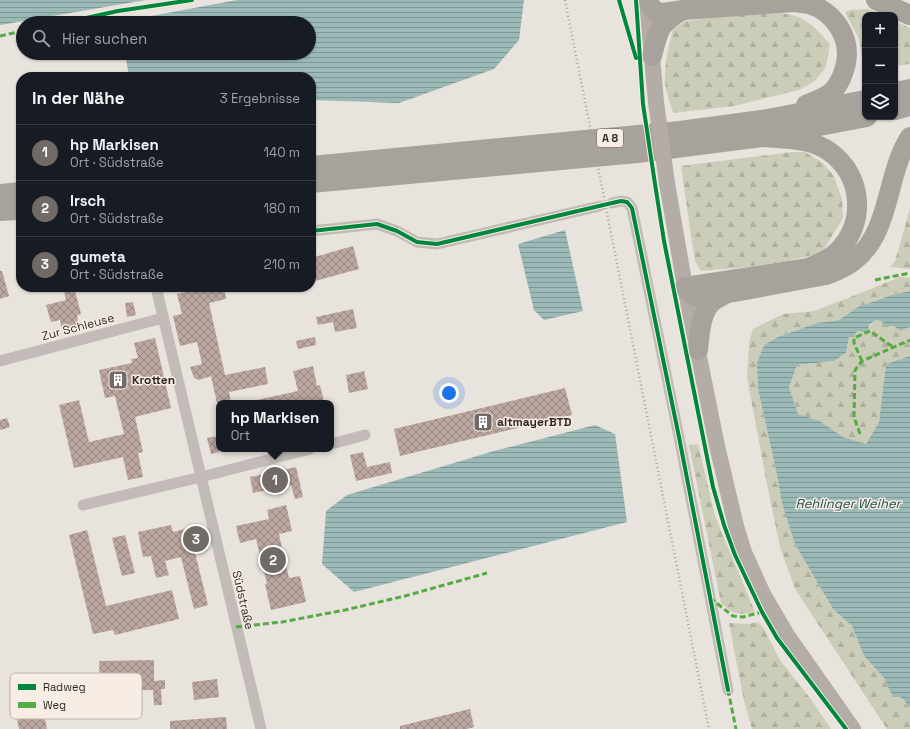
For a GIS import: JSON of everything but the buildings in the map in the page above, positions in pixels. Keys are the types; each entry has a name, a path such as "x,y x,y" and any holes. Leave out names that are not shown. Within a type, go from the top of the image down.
{"highway":[{"path":"647,0 653,0"},
{"path":"647,0 652,8 657,12 663,13 683,10 794,2 809,4 831,16 840,27 845,40 847,58 843,73 837,86 817,101 765,128"},
{"path":"876,0 910,15"},
{"path":"652,56 661,26 683,10"},
{"path":"898,91 910,89"},
{"name":"A 8","path":"316,183 636,153 765,128 862,101"},
{"path":"898,109 910,106"},
{"name":"A 8","path":"316,166 635,136 765,128 862,118"},
{"path":"765,128 814,143 829,151 843,162 851,176 857,192 858,210 854,226 847,240 837,252 809,268 685,287 689,293 694,296 707,297 826,275 843,268 857,258 874,235 881,220 900,155 910,137"},
{"path":"0,194 16,192"},
{"path":"0,211 16,210"},
{"path":"698,350 700,331 705,312 713,301 727,293"}],"main road":[{"path":"647,0 656,102 666,183 721,466 736,526 744,552 763,594 787,635 853,729"}],"street":[{"path":"612,203 621,201 627,202 632,208 679,437 728,690"},
{"path":"316,230 378,224 397,231 416,242 438,244 600,206"},
{"name":"Südstraße","path":"157,292 261,729"},
{"name":"Zur Schleuse","path":"0,361 163,318"},
{"path":"334,443 365,435"},
{"path":"83,504 200,477 298,452"}],"green space":[{"path":"868,9 875,12 862,12 862,57 859,39 845,12 851,10"},
{"path":"781,13 790,14 803,19 814,27 830,44 826,67 815,81 799,90 734,106 673,113 666,90 665,69 673,29 686,21 717,17"},
{"path":"898,22 910,28 910,64 898,66"},
{"path":"791,152 805,152 823,163 834,176 842,199 843,218 824,249 813,255 783,262 701,271 695,261 681,166"},
{"path":"910,209 910,269 890,267 895,261"},
{"path":"900,277 910,278 910,291 892,295 858,307 839,320 817,323 778,337 764,345 757,363 758,389 782,503 819,585 833,609 852,626 864,656 884,678 892,694 902,698 910,707 910,729 887,729 795,589 780,547 747,377 749,343 753,329 783,314 814,311"},
{"path":"876,320 881,321 885,326 894,326 900,331 910,327 910,356 886,364 879,422 866,444 843,437 820,421 798,414 789,387 797,365 834,361 846,353 849,337 857,331 863,332"},
{"path":"698,444 715,516 755,612 744,614 736,613 729,610 721,603 689,445"},
{"path":"758,622 763,627 780,660 813,702 831,729 752,729 744,701 729,623 749,624"}],"water":[{"path":"0,0 146,0 53,16 16,16 16,22 0,25"},
{"path":"237,0 524,0 519,40 494,69 399,103 316,100 316,72 128,72 126,60 316,60 316,16 151,16"},
{"path":"565,230 583,311 544,320 534,310 518,244"},
{"name":"Rehlinger Weiher","path":"910,291 910,327 900,331 894,326 885,326 881,321 876,320 869,325 868,331 857,331 855,335 849,337 846,353 834,361 797,365 789,387 798,414 820,421 843,437 866,444 879,422 886,364 910,356 910,707 902,698 892,695 884,678 864,656 852,626 833,609 795,544 782,503 758,389 757,363 764,345 778,337 817,323 839,320 858,307 892,295"},
{"path":"595,425 615,434 627,522 354,592 322,564 326,511 347,495 494,451"}],"railway":[{"path":"565,0 709,729"}],"marked path":[{"path":"0,36 16,33"},
{"path":"875,280 910,273"},
{"path":"862,361 854,343 854,338 870,331 893,347"},
{"path":"860,434 854,417 855,370 862,361 910,340"},
{"path":"236,627 282,622 345,610 405,596 487,573"},
{"path":"710,598 733,616 743,617 762,612"},
{"path":"728,690 736,729"}],"cycle path":[{"path":"95,16 118,11 192,0"},
{"path":"619,0 636,58"},
{"path":"636,0 643,104 664,241 713,487 724,525 735,555 762,612 777,638 846,729"},
{"path":"316,230 377,224 397,231 417,242 437,244 621,201 627,202 632,208 679,437 728,690"}],"place":[{"name":"Krotten","path":"118,380"},
{"name":"altmayerBTD","path":"483,422"},
{"name":"hp Markisen","path":"275,480"},
{"name":"gumeta","path":"196,539"},
{"name":"Irsch","path":"273,560"}]}
